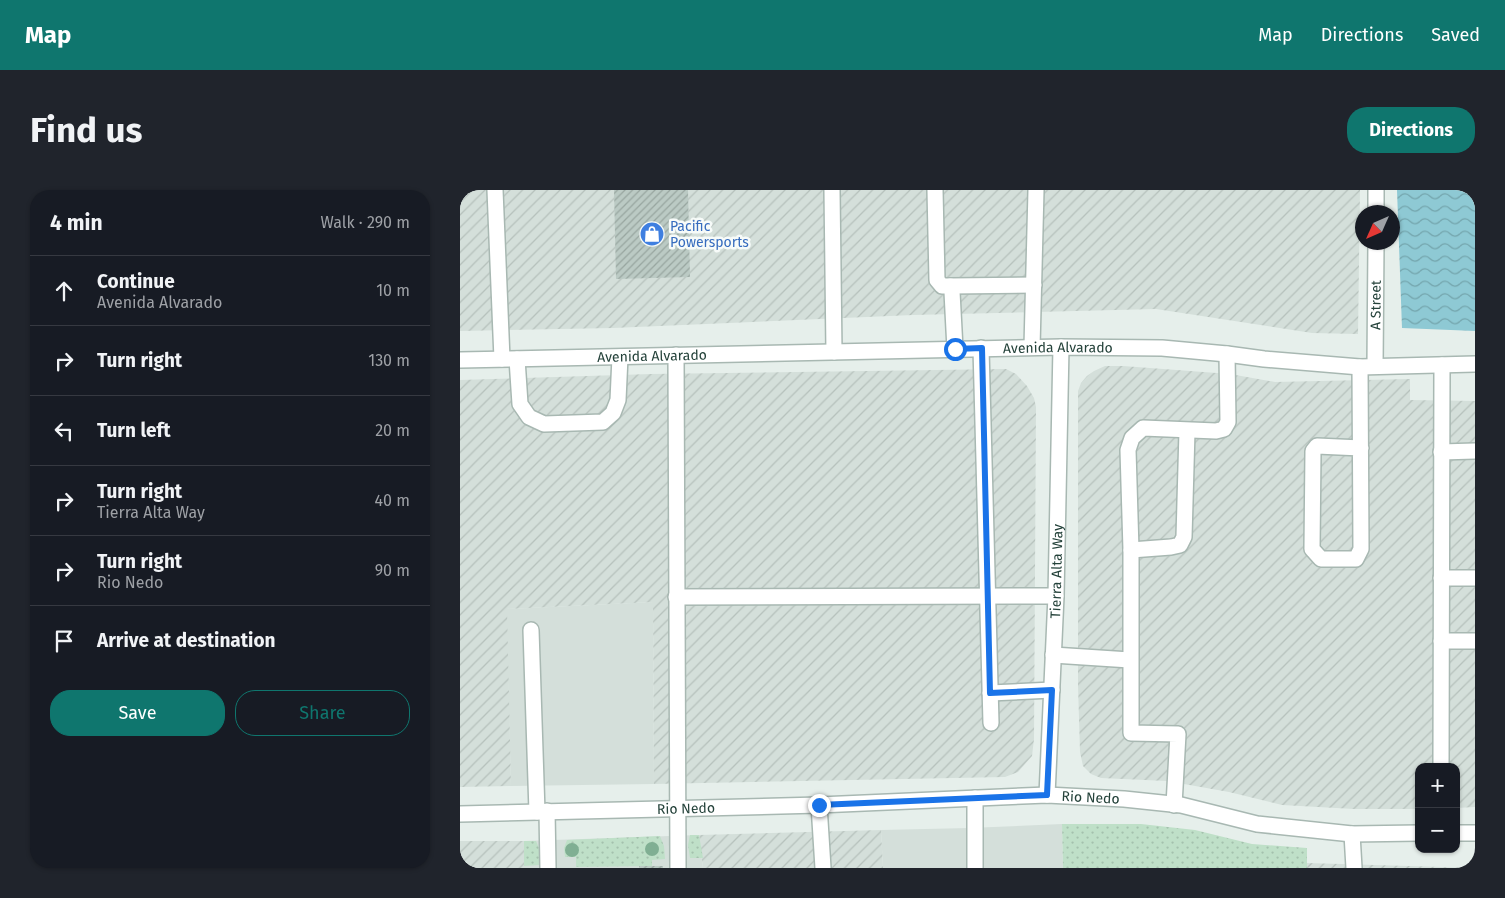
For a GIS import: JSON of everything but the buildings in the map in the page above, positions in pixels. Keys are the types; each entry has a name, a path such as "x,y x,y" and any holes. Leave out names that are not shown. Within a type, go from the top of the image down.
{"street":[{"path":"495,190 510,359 520,404 529,418 544,424 603,422 613,414 618,400 620,357"},
{"path":"832,190 834,352"},
{"path":"935,190 937,280 942,286 1034,285"},
{"path":"1032,347 1036,190"},
{"path":"1376,190 1376,205"},
{"name":"A Street","path":"1361,448 1317,446 1313,451 1312,549 1321,559 1356,559 1361,549 1361,448 1375,250"},
{"path":"950,286 953,298 955,349"},
{"name":"Avenida Alvarado","path":"460,360 1062,347 1162,348 1264,359 1368,366 1475,364"},
{"name":"Tierra Alta Way","path":"1047,795 1056,596 1062,347"},
{"path":"982,348 991,723"},
{"path":"1174,805 1178,734 1132,733 1130,660 1131,550 1128,450 1132,438 1143,428 1216,432 1224,429 1228,422 1227,354"},
{"path":"676,355 676,807 678,868"},
{"path":"1441,763 1442,365"},
{"path":"1131,550 1180,545 1184,537 1187,431"},
{"path":"1441,452 1475,451"},
{"path":"1441,578 1475,578"},
{"path":"676,597 1056,596"},
{"path":"531,630 542,812 548,868"},
{"path":"1441,641 1475,641"},
{"path":"1053,655 1130,660"},
{"path":"990,693 1052,690"},
{"name":"Rio Nedo","path":"460,814 676,807 819,805 1047,795 1124,799 1174,805 1257,824 1352,834 1415,833"},
{"path":"975,798 975,868"},
{"path":"819,805 823,868"},
{"path":"1460,833 1475,833"},
{"path":"1352,834 1354,868"}],"shaded area":[{"path":"460,190 1360,190 1360,205 1355,205 1355,250 1359,250 1358,334 1312,333 1156,309 913,315 613,328 460,331"},
{"path":"1105,366 1123,366 1230,374 1275,382 1410,379 1410,400 1475,401 1475,807 1460,808 1460,763 1415,763 1415,809 1354,809 1282,805 1229,792 1167,781 1101,778 1091,774 1083,766 1080,752 1078,685 1078,391 1081,383 1094,371"},
{"path":"1006,369 1016,374 1027,386 1034,398 1036,407 1034,739 1032,756 1018,772 1005,777 654,784 653,602 507,609 511,786 460,787 460,380 651,374"},
{"path":"653,602 654,784 511,786 506,609"},
{"path":"1062,824 1063,868 883,868 881,830"},
{"path":"881,830 883,868 703,868 699,835"},
{"path":"699,835 703,868 524,868 524,841"},
{"path":"460,841 524,841 524,868 460,868"},
{"path":"1307,863 1475,868 1307,868"}],"green space":[{"path":"1062,824 1141,824 1195,830 1252,844 1307,848 1307,868 1063,868"},
{"path":"690,835 699,835 703,858 690,858 688,845"},
{"path":"660,836 664,846 665,859 652,860 652,866 576,867 576,857 565,857 564,848 567,840"},
{"path":"524,841 536,841 539,848 539,865 524,866"}],"water":[{"path":"1397,190 1475,190 1475,331 1402,328 1399,250 1400,205 1398,205"}],"place":[{"name":"Pacific Powersports","path":"652,234"}],"route":[{"path":"819,805 1047,795 1052,690 990,693 982,348 955,349"}]}
